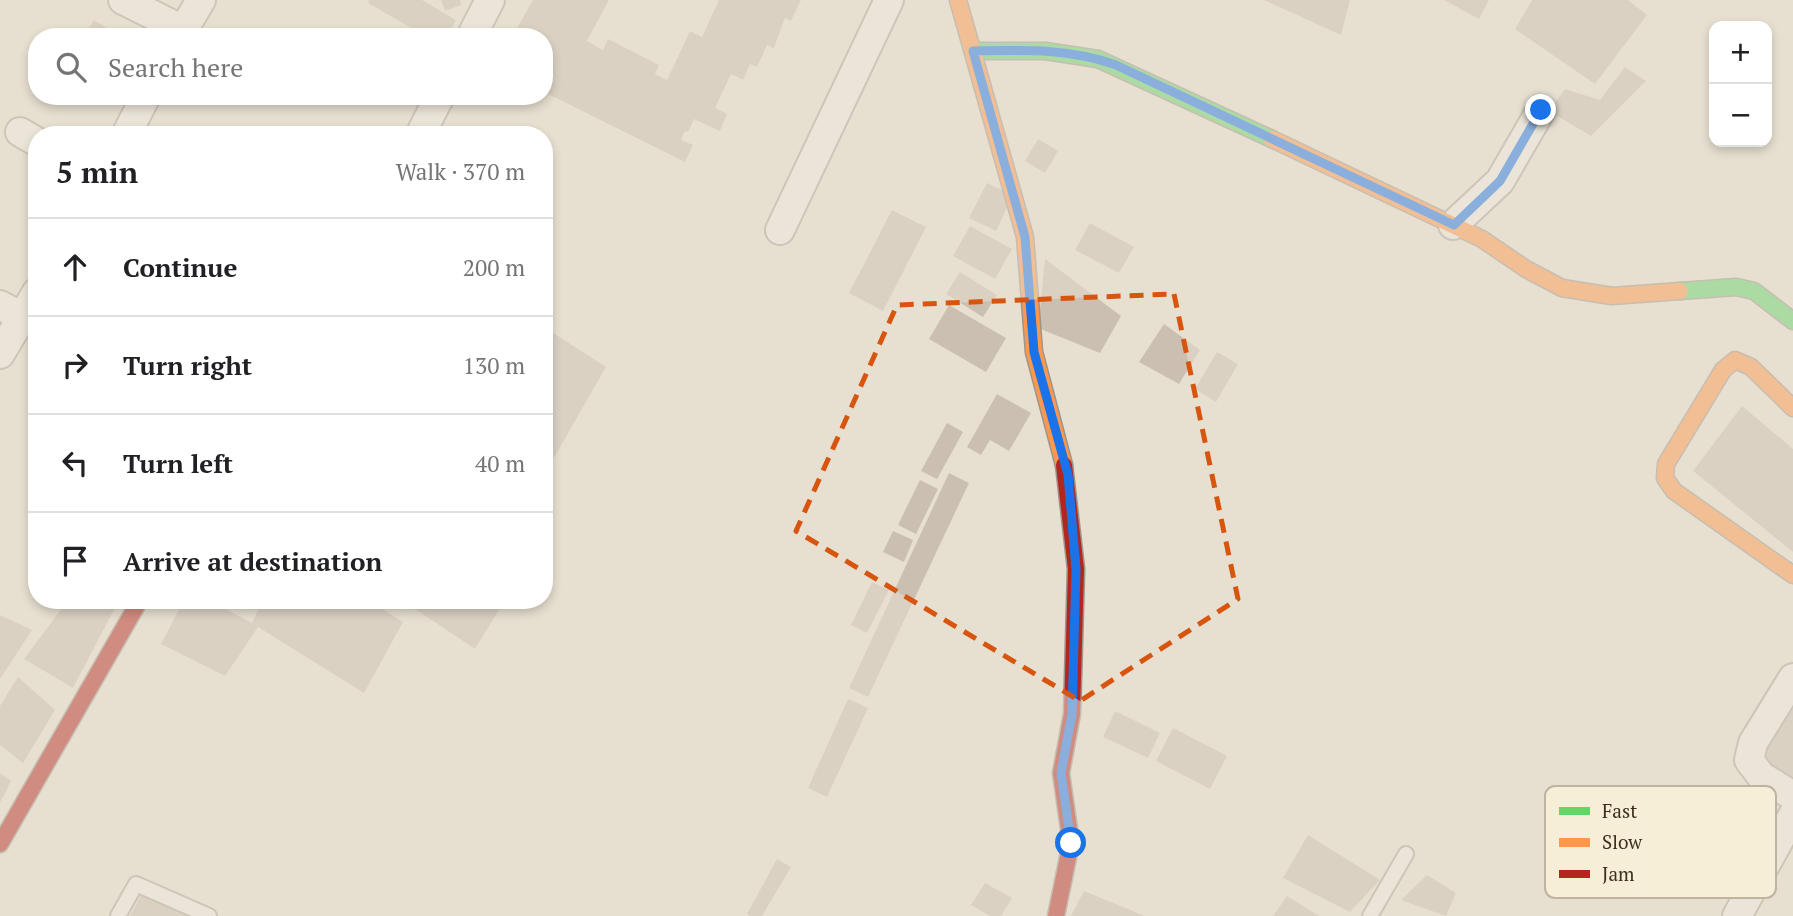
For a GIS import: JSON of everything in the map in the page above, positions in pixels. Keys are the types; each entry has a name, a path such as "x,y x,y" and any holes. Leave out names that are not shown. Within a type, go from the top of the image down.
{"street":[{"path":"123,0 171,28"},
{"path":"185,28 201,0"},
{"path":"476,28 490,0"},
{"path":"780,230 889,0"},
{"path":"958,0 1025,237 1034,352 1068,475 1076,569 1072,714 1061,773 1071,843 1056,916"},
{"path":"973,51 1050,50 1105,61 1213,109 1454,225 1482,239 1532,273 1577,293 1607,295 1736,287 1754,291 1793,321"},
{"path":"131,126 141,105"},
{"path":"425,126 435,105"},
{"path":"1454,225 1500,181 1541,110"},
{"path":"0,354 11,311 28,299"},
{"path":"1793,408 1751,367 1735,360 1723,370 1666,464 1665,478 1674,491 1793,575"},
{"path":"0,844 135,609"},
{"path":"1793,678 1753,743 1749,760 1760,776 1793,796"},
{"path":"1776,846 1793,816"},
{"path":"1737,916 1747,898"}],"lane":[{"path":"1370,916 1406,854"},
{"path":"118,916 136,884 209,916"}],"highlighted area":[{"path":"1174,294 1238,599 1080,701 796,531 897,305"}],"building":[{"path":"369,0 422,0 456,20 452,28 411,28 368,3"},
{"path":"441,0 460,0 461,5 445,11"},
{"path":"533,0 609,0 587,41 603,50 608,39 659,65 655,74 667,80 690,31 702,37 719,0 801,0 791,21 785,18 774,48 767,45 757,67 750,64 743,80 731,74 715,108 727,114 720,131 694,119 688,132 685,131 681,140 693,145 685,162 553,96 553,28 517,28"},
{"path":"1264,0 1350,0 1341,35"},
{"path":"1444,0 1489,0 1479,19"},
{"path":"1532,0 1628,0 1647,15 1595,84 1515,29"},
{"path":"94,20 107,28 89,28"},
{"path":"1625,67 1646,81 1591,136 1549,111 1565,89 1600,100"},
{"path":"1038,139 1058,151 1045,173 1025,161"},
{"path":"987,183 1013,195 996,231 969,218"},
{"path":"892,210 926,227 883,311 849,293"},
{"path":"1090,223 1134,247 1119,273 1075,250"},
{"path":"970,226 1012,249 995,279 953,256"},
{"path":"1045,259 1121,316 1100,353 1038,328"},
{"path":"960,272 997,295 983,317 946,294"},
{"path":"949,305 1006,338 986,372 929,339"},
{"path":"1164,324 1200,350 1179,384 1139,362"},
{"path":"553,333 606,367 553,459"},
{"path":"1217,352 1238,364 1216,402 1195,389"},
{"path":"997,394 1031,413 1009,451 990,440 981,455 967,447"},
{"path":"1742,406 1793,449 1793,552 1693,471"},
{"path":"947,423 963,432 937,479 921,471"},
{"path":"949,473 969,483 868,697 849,688"},
{"path":"920,480 938,489 916,534 898,525"},
{"path":"893,531 913,540 904,562 883,552"},
{"path":"872,582 889,590 867,633 851,625"},
{"path":"61,609 114,609 73,688 24,659"},
{"path":"179,609 225,609 252,623 259,609 382,609 403,622 364,693 258,627 225,676 161,644"},
{"path":"415,609 499,609 475,649"},
{"path":"0,615 32,630 0,679"},
{"path":"18,677 55,710 23,763 0,745 0,706"},
{"path":"848,699 868,708 827,797 808,788"},
{"path":"1793,701 1793,779 1761,759"},
{"path":"1115,711 1160,733 1148,758 1103,737"},
{"path":"1173,728 1227,756 1210,789 1156,761"},
{"path":"0,773 11,781 0,803"},
{"path":"1308,835 1380,880 1350,912 1283,878"},
{"path":"777,859 791,867 762,916 750,916 747,914"},
{"path":"1427,875 1456,893 1446,916 1401,900"},
{"path":"985,883 1012,898 1001,916 990,916 971,905"},
{"path":"143,891 188,916 130,916"},
{"path":"1084,891 1145,916 1071,916"},
{"path":"1287,896 1319,916 1273,916"}],"traffic: fast":[{"path":"973,51 1045,51 1098,59 1272,139"},
{"path":"1680,291 1736,287 1754,291 1793,321"}],"traffic: slow":[{"path":"958,0 1025,237 1034,352 1064,465"},
{"path":"1272,139 1482,239 1526,269 1562,288 1612,296 1680,291"},
{"path":"1793,408 1751,367 1735,360 1723,370 1666,464 1665,478 1674,491 1793,575"}],"traffic: jam":[{"path":"1056,916 1071,843 1061,773 1072,714 1076,569 1064,465"},
{"path":"0,844 135,609"}],"route":[{"path":"1071,843 1061,773 1072,714 1076,569 1068,475 1034,352 1025,237 973,51 1050,50 1093,57 1116,65 1454,225 1500,181 1541,110"}]}
